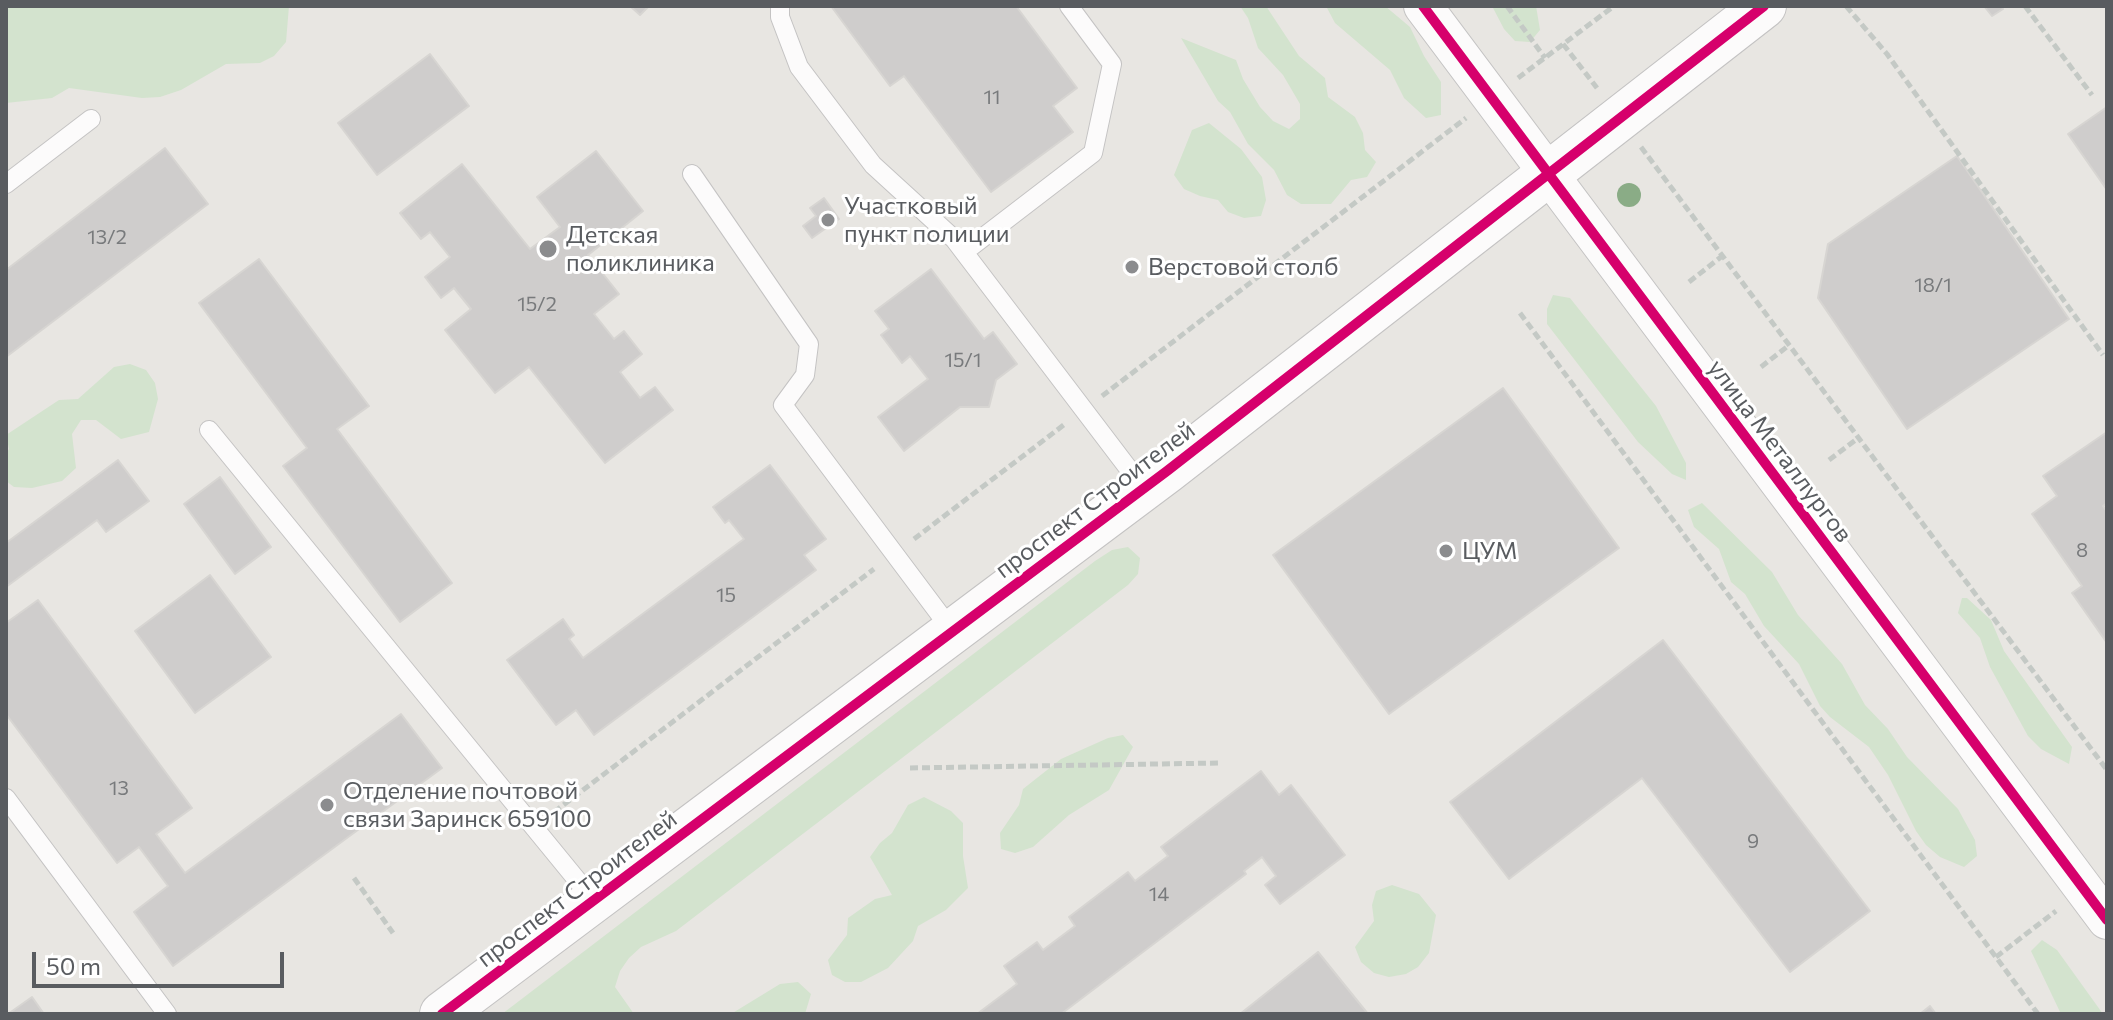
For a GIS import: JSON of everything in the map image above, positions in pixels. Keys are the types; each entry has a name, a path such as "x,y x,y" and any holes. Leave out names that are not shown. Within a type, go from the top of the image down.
{"street":[{"name":"улица Металлургов","path":"1423,6 2107,920"},
{"name":"проспект Строителей","path":"442,1014 1144,489 1764,6"}],"lane":[{"path":"780,6 780,17 799,67 873,165 954,239 1144,489"},
{"path":"964,252 1093,153 1112,64 1069,6"},
{"path":"6,184 91,119"},
{"path":"692,174 809,344 805,375 783,405 953,632"},
{"path":"209,430 595,902"},
{"path":"6,799 167,1014"}],"path":[{"path":"1507,6 1545,58"},
{"path":"1846,6 1887,54 2103,355"},
{"path":"2025,6 2092,95"},
{"path":"1563,44 2107,770"},
{"path":"1689,282 1721,257"},
{"path":"1520,313 2038,1014"},
{"path":"1761,367 1788,346"},
{"path":"1829,460 1858,439"},
{"path":"910,768 1219,763"},
{"path":"354,878 393,933"},
{"path":"1996,957 2084,890"}],"green space":[{"path":"6,6 289,6 286,42 274,56 260,63 226,64 181,90 160,97 142,98 69,88 52,98 6,103"},
{"path":"1240,6 1266,6 1299,56 1325,78 1328,97 1355,117 1363,133 1365,150 1376,162 1367,177 1351,180 1331,204 1301,204 1287,195 1274,170 1248,144 1230,112 1218,101 1181,38 1236,60 1243,79 1260,107 1273,121 1289,129 1300,119 1300,104 1283,75 1258,48 1248,18"},
{"path":"1326,6 1385,6 1410,27 1441,82 1441,115 1426,118 1404,98 1390,70 1335,23"},
{"path":"1492,6 1536,6 1540,30 1530,42 1515,41 1504,29"},
{"path":"1209,123 1241,149 1262,177 1266,200 1261,216 1244,218 1228,212 1218,200 1184,189 1174,175 1192,130"},
{"path":"1553,295 1570,298 1656,406 1686,463 1686,480 1672,474 1638,442 1547,324 1547,309"},
{"path":"130,364 146,370 155,383 158,399 149,432 121,439 96,420 81,420 72,434 76,468 62,481 32,488 14,487 6,481 6,454 9,449 6,435 59,400 78,399 114,367"},
{"path":"1702,503 1772,572 1798,615 1842,664 1865,705 1888,729 1907,757 1958,809 1975,840 1977,856 1964,867 1940,857 1926,845 1869,747 1820,706 1799,664 1764,626 1745,594 1731,582 1719,549 1694,527 1688,510"},
{"path":"1128,547 1140,558 1138,574 1128,585 676,931 641,947 629,958 620,971 615,987 634,1014 502,1014 1095,561 1112,550"},
{"path":"1962,598 1967,598 1991,620 2004,651 2072,747 2069,764 2041,749 2028,736 1990,667 1980,638 1958,613"},
{"path":"1123,735 1133,747 1109,790 1069,815 1033,847 1015,853 1001,849 1000,833 1019,805 1023,789 1061,759 1108,738"},
{"path":"924,797 951,811 963,823 963,856 968,888 946,910 918,926 913,941 888,968 861,982 845,982 832,975 828,960 847,935 848,918 875,899 892,895 870,857 892,833 908,805"},
{"path":"1392,885 1419,894 1436,915 1429,953 1418,967 1406,974 1389,977 1374,973 1361,962 1355,947 1374,921 1372,905 1376,891"},
{"path":"2042,940 2057,950 2103,1014 2061,1014 2031,951"},
{"path":"798,982 811,994 805,1014 731,1014 780,984"}],"building":[{"path":"630,6 649,6 640,15"},
{"path":"831,6 1016,6 1077,88 1053,106 1073,132 991,192 904,76 890,86"},
{"path":"1984,6 2001,6 2003,9 1992,16"},
{"path":"430,54 469,106 377,175 338,123"},
{"path":"2107,107 2107,190 2068,134"},
{"path":"165,148 208,204 6,357 6,270"},
{"path":"596,151 643,211 588,255 619,294 594,314 614,339 624,331 642,354 620,372 640,398 655,387 673,410 605,463 529,367 495,393 445,330 471,309 454,288 441,298 425,277 450,257 430,232 421,239 400,213 462,164 530,249 560,227 537,197"},
{"path":"1957,156 2069,319 1907,429 1818,298 1828,244"},
{"path":"824,198 839,219 812,238 803,226 816,216 810,208"},
{"path":"259,259 369,406 337,429 452,583 400,622 283,466 307,448 199,303"},
{"path":"931,269 984,339 993,332 1017,364 996,380 989,407 960,407 904,451 878,417 928,379 910,356 902,363 881,335 889,329 875,311"},
{"name":"ЦУМ","path":"1503,388 1619,548 1389,714 1273,555"},
{"path":"2107,432 2107,503 2103,506 2107,512 2107,643 2072,593 2082,586 2032,514 2057,496 2043,476"},
{"path":"118,460 149,501 106,532 97,520 6,587 6,543"},
{"path":"770,465 826,539 804,555 816,570 594,735 576,710 556,725 507,660 563,619 574,635 569,639 583,658 744,539 729,520 725,523 713,507"},
{"path":"220,477 271,547 235,574 184,504"},
{"path":"210,575 271,657 195,713 135,631"},
{"path":"38,600 192,808 156,834 185,873 401,714 442,768 173,966 134,912 168,886 139,847 117,863 6,714 6,623"},
{"path":"1663,640 1870,911 1790,972 1642,778 1509,879 1450,802"},
{"path":"1261,771 1279,795 1291,785 1345,855 1280,904 1265,885 1276,876 1262,857 1244,871 1246,874 1061,1014 977,1014 1017,984 1004,966 1037,942 1043,950 1075,926 1069,917 1128,872 1135,881 1168,856 1161,847"},
{"path":"1318,952 1368,1014 1240,1014"},
{"path":"32,997 44,1014 8,1014"},
{"path":"1930,1006 1936,1014 1920,1014"}],"cycle path":[{"path":"1423,6 2107,920"},
{"path":"442,1014 1167,471 1764,6"}],"place":[{"name":"Участковый пункт полиции","path":"828,220"},
{"name":"Детская поликлиника","path":"548,249"},
{"name":"Верстовой столб","path":"1132,267"},
{"name":"ЦУМ","path":"1446,551"},
{"name":"Отделение почтовой связи Заринск 659100","path":"327,805"}]}
